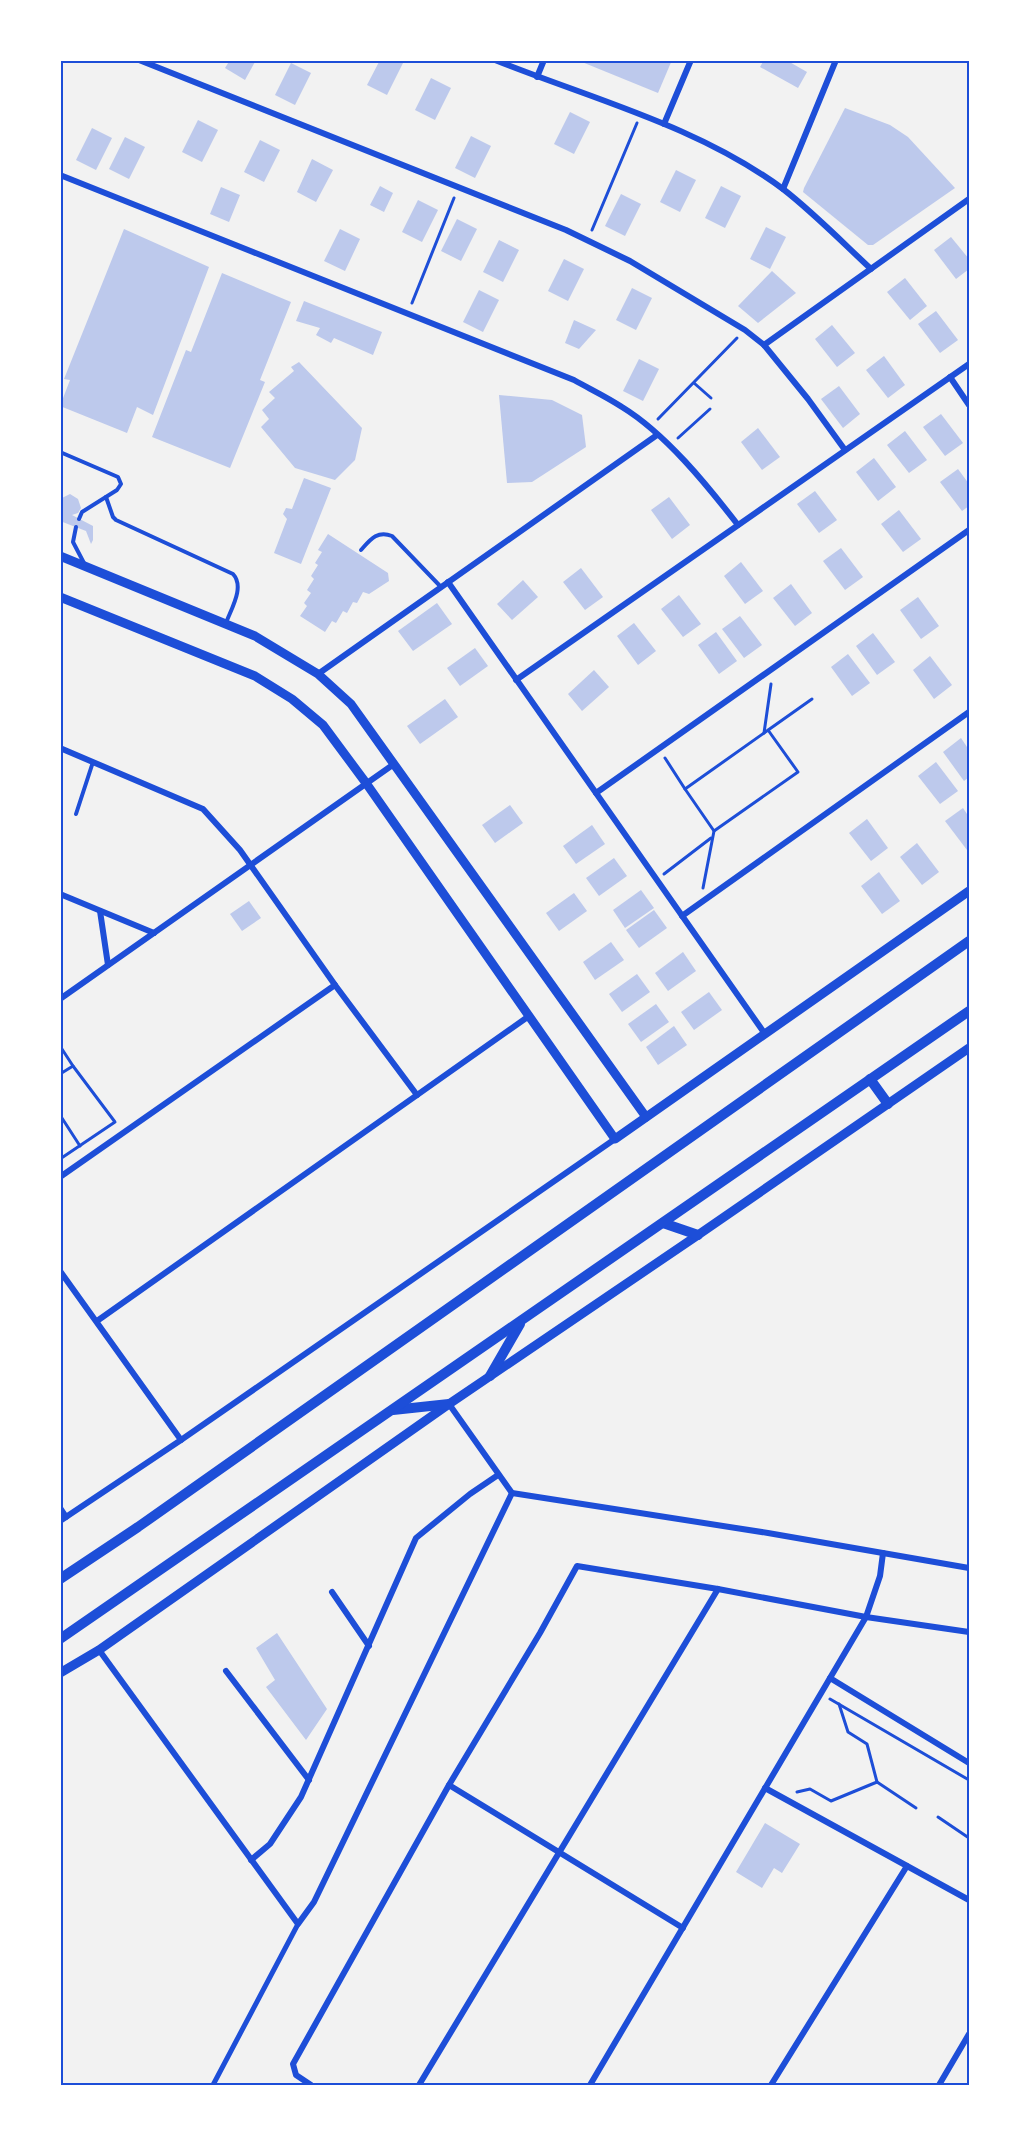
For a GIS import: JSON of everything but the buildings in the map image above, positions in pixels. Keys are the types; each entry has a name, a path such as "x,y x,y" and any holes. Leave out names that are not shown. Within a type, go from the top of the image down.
{"main road":[{"path":"60,1579 138,1527 969,941"},
{"path":"60,1639 969,1011"},
{"path":"870,1079 888,1104"},
{"path":"663,1223 698,1235"},
{"path":"490,1376 521,1321"},
{"path":"389,1410 449,1404"}],"street":[{"path":"139,60 588,240 630,261 745,330 764,345 808,399 845,450"},
{"path":"495,60 664,124 726,153 783,189 871,269"},
{"path":"537,77 544,60"},
{"path":"664,124 690,60"},
{"path":"783,189 836,60"},
{"path":"60,175 574,380 624,408 657,435 706,484 738,525"},
{"path":"764,345 969,199"},
{"path":"516,680 969,364"},
{"path":"950,377 969,405"},
{"path":"318,674 657,435"},
{"path":"596,793 969,530"},
{"path":"60,556 255,636 318,674 351,704 646,1117"},
{"path":"448,582 765,1034"},
{"path":"60,597 233,666 276,688 323,725 615,1139"},
{"path":"682,916 969,712"},
{"path":"60,748 203,809 224,830 417,1095"},
{"path":"60,999 394,764"},
{"path":"60,1508 63,1519 181,1440 969,891"},
{"path":"60,894 154,933"},
{"path":"100,911 108,965"},
{"path":"60,1177 336,986"},
{"path":"97,1321 529,1016"},
{"path":"60,1673 99,1650 449,1404 969,1048"},
{"path":"60,1271 181,1440"},
{"path":"449,1404 512,1493 969,1568"},
{"path":"251,1860 270,1844 301,1797 416,1538 470,1494 498,1475"},
{"path":"213,2085 298,1924 314,1902 512,1493"},
{"path":"591,2085 866,1617 880,1575 884,1553"},
{"path":"311,2085 296,2075 293,2064 449,1785 540,1633 577,1566 718,1589 866,1617 969,1632"},
{"path":"419,2085 718,1589"},
{"path":"332,1592 369,1646"},
{"path":"99,1650 298,1924"},
{"path":"226,1671 309,1780"},
{"path":"830,1678 969,1763"},
{"path":"449,1785 559,1850 683,1928"},
{"path":"765,1788 969,1900"},
{"path":"771,2085 907,1866"},
{"path":"939,2085 969,2034"}],"lane":[{"path":"60,452 118,477 121,484 117,490 82,512 79,519"},
{"path":"106,497 116,520 233,574 238,579 239,587 226,624"},
{"path":"76,527 73,542 87,568"},
{"path":"361,550 379,534 385,533 392,536 441,587"},
{"path":"76,814 93,762"}],"path":[{"path":"588,240 641,115"},
{"path":"408,314 458,187"},
{"path":"649,428 745,330"},
{"path":"693,382 711,398"},
{"path":"678,439 710,409"},
{"path":"714,831 798,772 766,731 773,669"},
{"path":"685,789 812,699"},
{"path":"660,748 714,831 700,903"},
{"path":"656,879 713,837"},
{"path":"60,1046 115,1122 60,1160"},
{"path":"60,1074 73,1066"},
{"path":"60,1115 88,1157"},
{"path":"821,1693 969,1780"},
{"path":"839,1704 848,1732 867,1744 877,1782 916,1808"},
{"path":"778,1795 810,1789 831,1801 877,1782"},
{"path":"938,1817 969,1838"}]}
